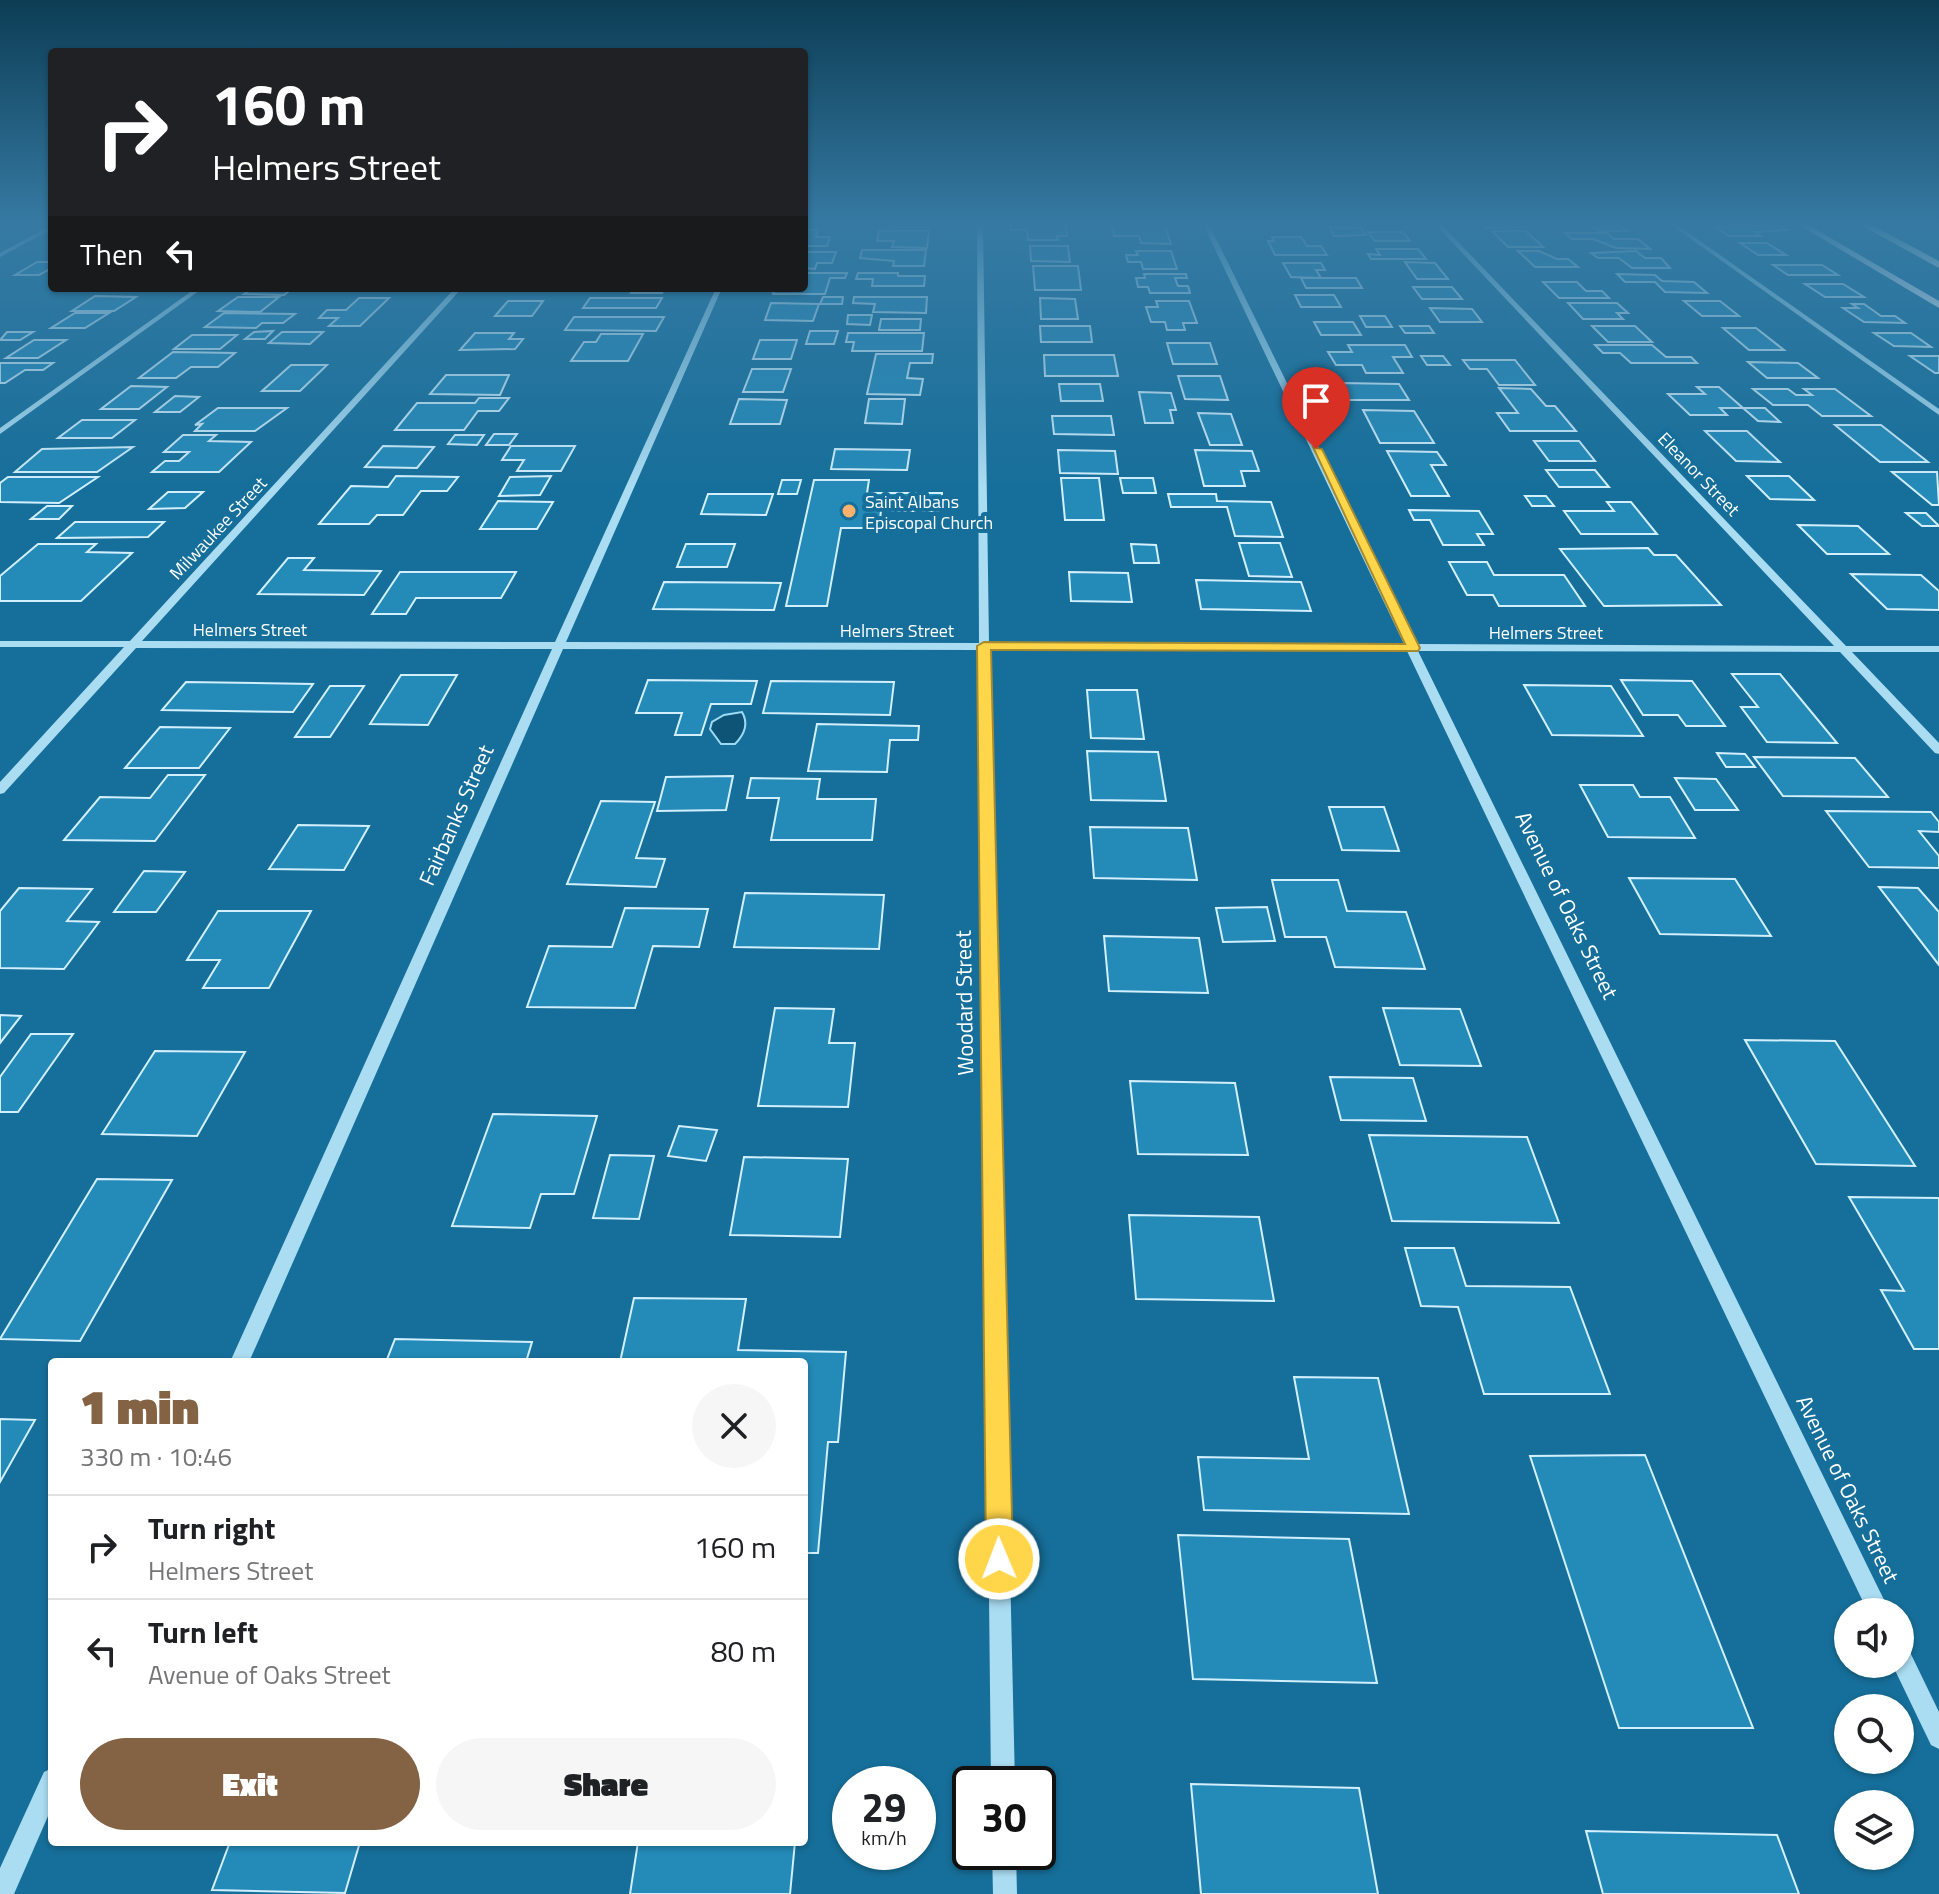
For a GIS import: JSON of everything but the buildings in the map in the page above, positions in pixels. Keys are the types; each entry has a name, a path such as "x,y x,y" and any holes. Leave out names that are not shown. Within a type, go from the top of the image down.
{"street":[{"path":"0,432 169,310"},
{"name":"Milwaukee Street","path":"0,790 439,310"},
{"name":"Fairbanks Street","path":"241,1358 709,310"},
{"name":"Woodard Street","path":"981,310 1003,1766"},
{"name":"Avenue of Oaks Street","path":"1248,310 1872,1598"},
{"name":"Eleanor Street","path":"1520,310 1939,750"},
{"path":"1794,310 1939,413"},
{"name":"Helmers Street","path":"0,644 1939,649"},
{"path":"1911,1678 1939,1737"},
{"path":"1,1894 48,1789"},
{"path":"1004,1870 1005,1894"}],"water":[{"path":"742,712 745,725 741,737 735,744 721,744 710,729 712,722 724,715"}],"place":[{"name":"Saint Albans Episcopal Church","path":"849,511"}],"route":[{"path":"999,1559 984,646 1414,648 1316,449"}]}
